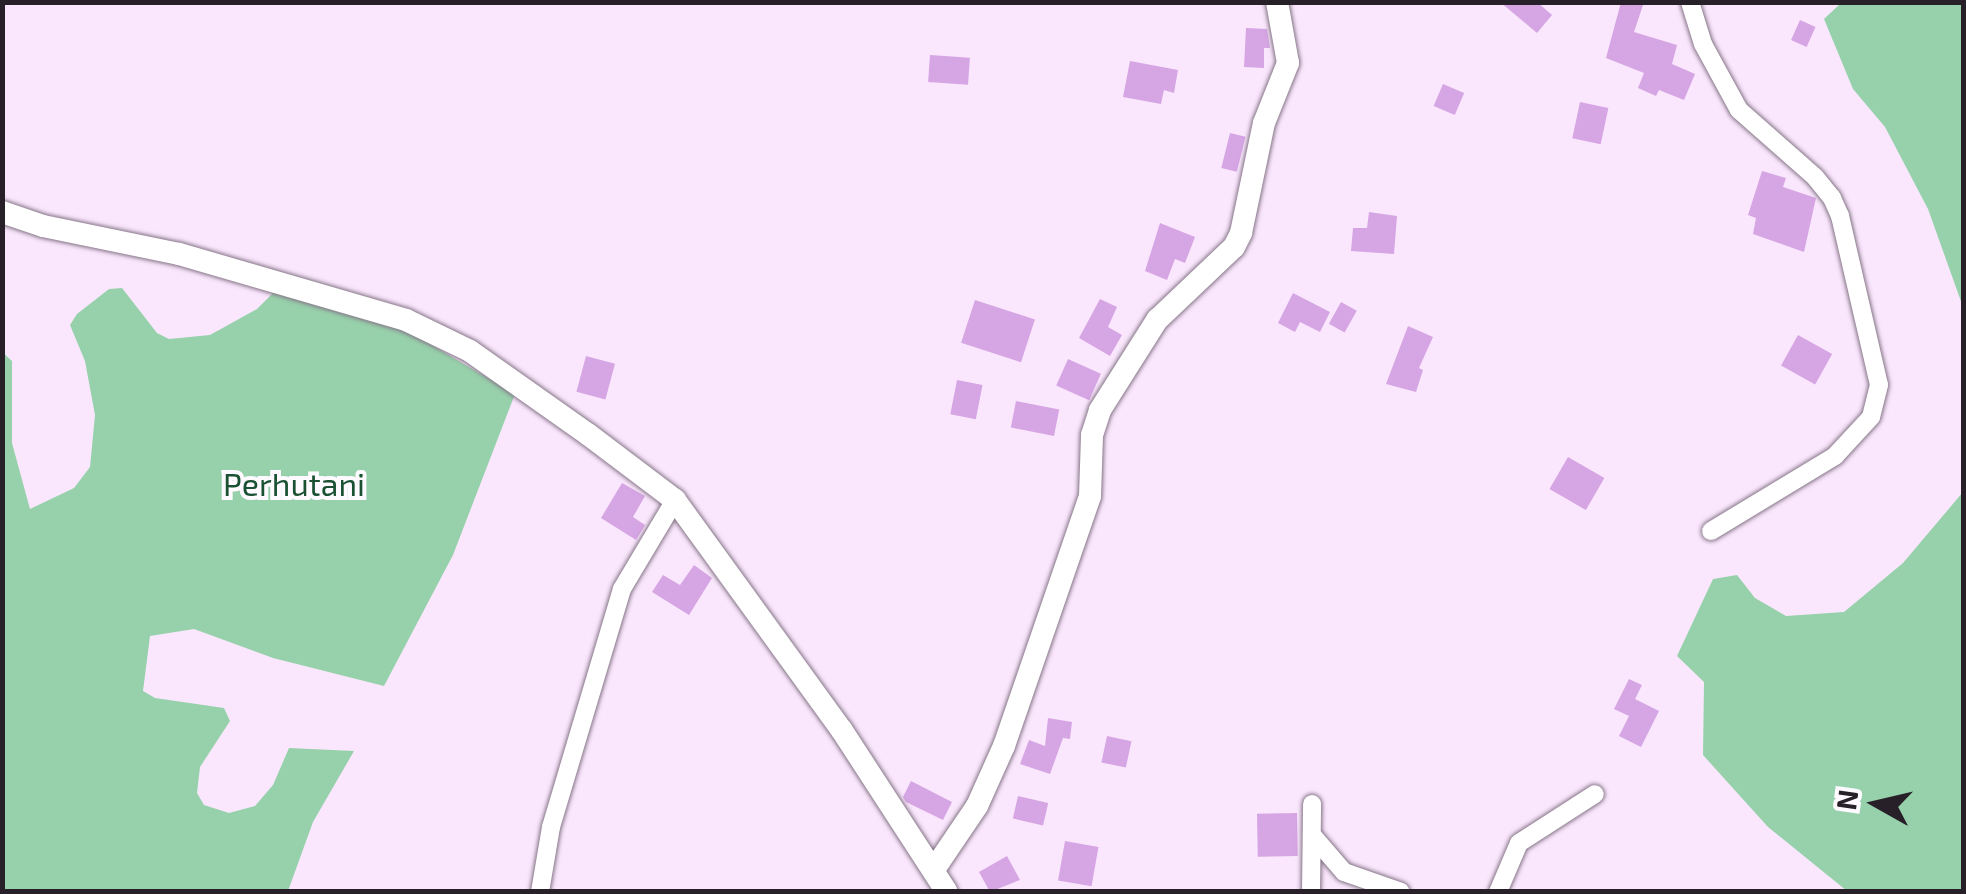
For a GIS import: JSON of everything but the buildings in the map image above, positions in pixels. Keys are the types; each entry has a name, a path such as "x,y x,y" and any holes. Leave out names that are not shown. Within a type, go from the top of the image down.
{"street":[{"path":"935,868 977,806 1004,746 1090,496 1092,435 1100,410 1157,320 1234,247 1242,233 1264,123 1288,63 1278,2"},
{"path":"1690,2 1703,44 1739,110 1815,177 1832,198 1840,216 1879,384 1871,417 1835,456 1710,531"},
{"path":"2,212 42,226 180,254 406,320 470,351 674,500 841,728 948,892"},
{"path":"540,892 551,827 622,590 674,500"},
{"path":"1498,892 1519,843 1595,794"},
{"path":"1312,804 1312,892"},
{"path":"1312,836 1344,872 1401,892"}],"green space":[{"path":"1841,3 1963,3 1963,307 1928,209 1885,127 1853,89 1824,19"},
{"name":"Perhutani","path":"279,287 389,320 515,394 453,555 384,686 273,658 194,629 150,636 143,691 155,698 224,708 230,721 200,767 197,793 204,805 229,813 255,806 273,785 289,748 354,751 313,822 288,891 3,891 2,352 12,361 12,443 30,509 74,488 90,467 95,415 85,361 70,325 77,314 109,289 122,288 157,333 169,339 210,335 257,309"},
{"path":"1963,492 1963,891 1847,891 1768,827 1703,755 1704,682 1677,656 1713,579 1737,575 1755,598 1786,616 1844,612 1903,563"}]}
